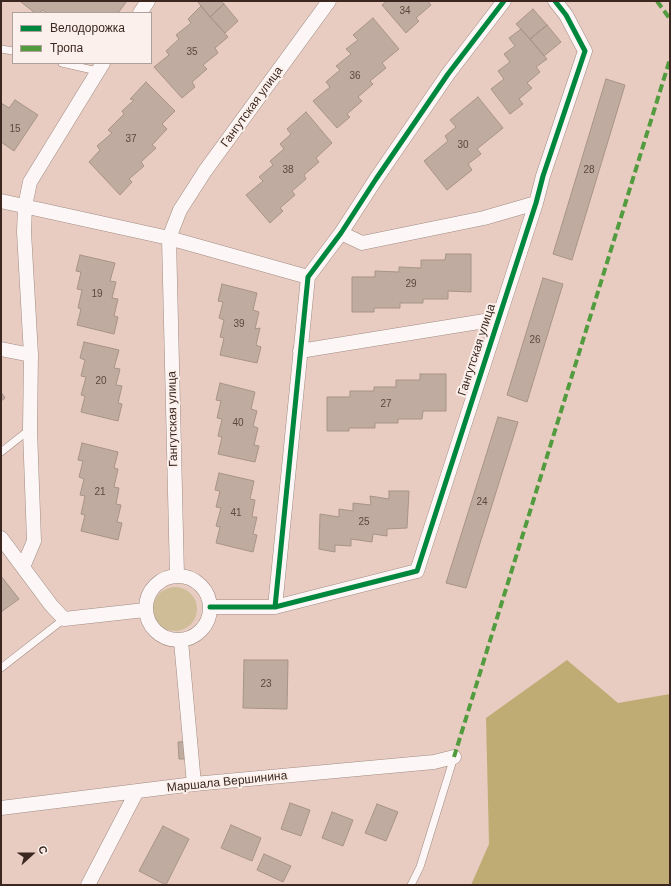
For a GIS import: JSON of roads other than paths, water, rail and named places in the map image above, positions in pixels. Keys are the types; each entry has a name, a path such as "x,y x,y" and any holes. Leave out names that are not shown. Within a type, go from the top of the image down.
{"street":[{"path":"141,12 148,1"},
{"name":"Гангутская улица","path":"177,576 169,238 180,210 205,171 329,1"},
{"path":"275,607 308,277 341,232 448,74 504,1"},
{"name":"Гангутская улица","path":"210,607 275,607 417,571 497,319 536,203 543,176 585,51 566,15 555,1"},
{"path":"23,567 34,541 30,430 31,355 24,232 25,206 30,182 100,67"},
{"path":"1,200 169,238 308,277"},
{"path":"341,232 362,243 484,218 536,203"},
{"name":"Гангутская улица","path":"300,351 497,319"},
{"path":"1,349 31,355"},
{"path":"1,538 51,606 64,619 145,610"},
{"path":"177,576 188,577 197,582 205,590 210,607 207,622 201,632 192,638 181,641 170,640 160,636 147,620 145,610 146,600 150,591 157,583 166,578 177,576"},
{"path":"181,641 194,784"},
{"name":"Маршала Вершинина","path":"1,808 194,784 434,762 454,757"},
{"path":"88,885 137,791"}],"lane":[{"path":"1,49 12,51"},
{"path":"72,64 100,67"},
{"path":"1,452 30,430"},
{"path":"1,668 64,619"},
{"path":"411,885 420,866 454,757"}]}
